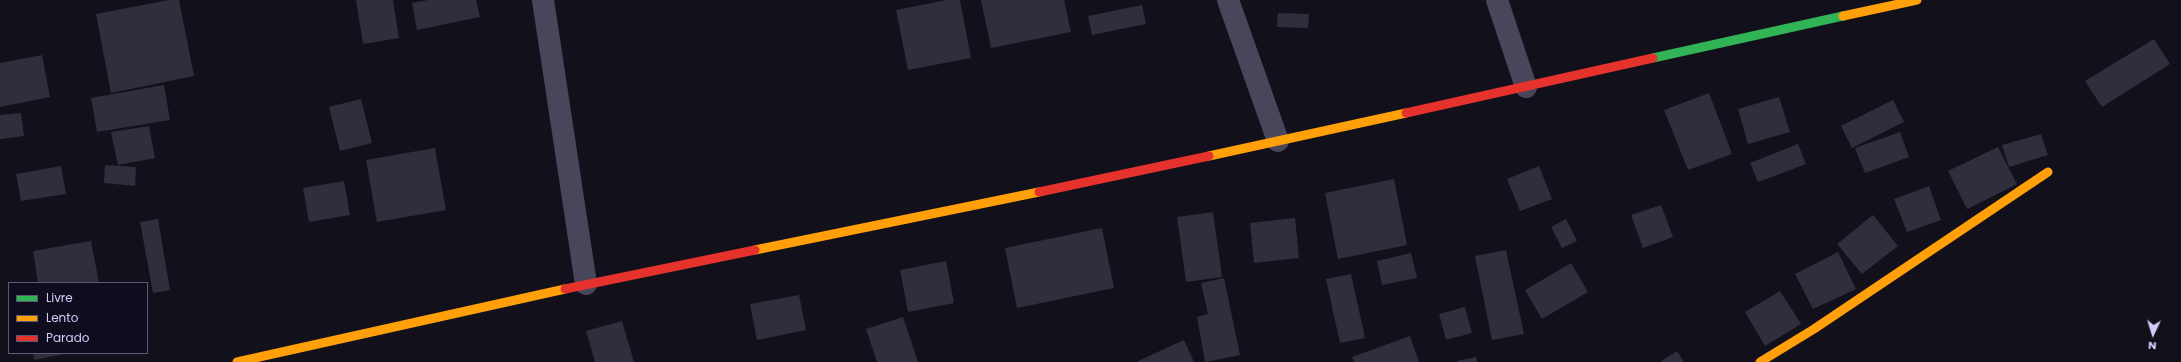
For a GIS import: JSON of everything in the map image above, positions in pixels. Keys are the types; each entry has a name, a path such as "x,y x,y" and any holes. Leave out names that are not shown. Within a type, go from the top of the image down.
{"street":[{"path":"543,0 586,284"},
{"path":"1228,0 1278,141"},
{"path":"237,362 586,284 948,211 1278,141 1918,0"},
{"path":"1501,4 1526,86"},
{"path":"1760,362 1814,329 2048,172"}],"building":[{"path":"169,0 179,0 194,76 111,93 96,14"},
{"path":"356,0 393,0 399,38 363,44"},
{"path":"428,0 476,0 480,17 417,30 412,3"},
{"path":"947,0 960,0 971,58 908,70 896,10"},
{"path":"981,0 1064,0 1071,32 991,48"},
{"path":"1142,5 1146,24 1092,35 1088,16"},
{"path":"1278,13 1309,14 1308,28 1277,27"},
{"path":"2154,39 2170,64 2102,107 2085,81"},
{"path":"42,55 50,97 0,107 0,63"},
{"path":"164,85 170,120 97,132 91,98"},
{"path":"1709,93 1732,154 1688,170 1664,110"},
{"path":"1779,97 1790,132 1748,144 1738,109"},
{"path":"361,99 372,143 340,151 329,107"},
{"path":"1893,100 1904,122 1852,148 1841,126"},
{"path":"21,113 24,136 0,139 0,115"},
{"path":"149,126 155,158 118,165 111,132"},
{"path":"1900,132 1909,157 1865,173 1855,148"},
{"path":"2041,134 2048,155 2009,167 2002,145"},
{"path":"1798,144 1806,164 1758,182 1750,163"},
{"path":"1998,147 2017,184 1967,209 1948,171"},
{"path":"435,148 446,210 377,222 366,160"},
{"path":"105,165 136,167 135,186 104,183"},
{"path":"61,166 66,194 21,201 16,174"},
{"path":"1539,166 1552,199 1520,211 1507,179"},
{"path":"1394,179 1407,245 1338,259 1325,193"},
{"path":"344,181 350,215 309,222 303,188"},
{"path":"1929,186 1941,220 1907,232 1894,199"},
{"path":"1661,205 1673,237 1643,248 1631,215"},
{"path":"1213,212 1222,277 1186,282 1177,217"},
{"path":"1873,215 1898,246 1862,274 1837,244"},
{"path":"1295,218 1299,258 1254,263 1250,223"},
{"path":"158,219 170,290 153,293 140,222"},
{"path":"1566,219 1577,241 1562,248 1551,227"},
{"path":"1102,228 1114,288 1017,308 1005,248"},
{"path":"91,241 99,282 38,282 33,251"},
{"path":"1506,250 1524,334 1492,340 1475,256"},
{"path":"1838,252 1856,289 1813,309 1795,274"},
{"path":"1411,253 1417,278 1382,285 1377,261"},
{"path":"946,261 954,303 908,312 900,270"},
{"path":"1571,263 1588,292 1542,319 1525,290"},
{"path":"1351,274 1365,338 1340,343 1326,279"},
{"path":"1224,278 1240,355 1205,362 1197,317 1208,314 1201,283"},
{"path":"1780,291 1801,324 1765,346 1745,312"},
{"path":"799,295 806,330 757,340 750,304"},
{"path":"1465,307 1472,333 1446,340 1439,314"},
{"path":"903,317 918,362 877,362 866,329"},
{"path":"622,321 634,362 595,362 586,331"},
{"path":"1410,336 1419,362 1354,362 1352,357"},
{"path":"1184,340 1194,362 1138,362 1138,361"},
{"path":"1677,351 1684,362 1660,362"},
{"path":"33,354 64,354 34,360"},
{"path":"1476,357 1477,362 1457,362 1457,361"}],"traffic: fast":[{"path":"1653,58 1843,16"}],"traffic: slow":[{"path":"1843,16 1917,0"},
{"path":"1209,156 1406,113"},
{"path":"1760,362 1814,329 2048,172"},
{"path":"755,250 1039,192"},
{"path":"237,362 565,289"}],"traffic: jam":[{"path":"1406,113 1653,58"},
{"path":"1039,192 1209,156"},
{"path":"565,289 755,250"}]}
